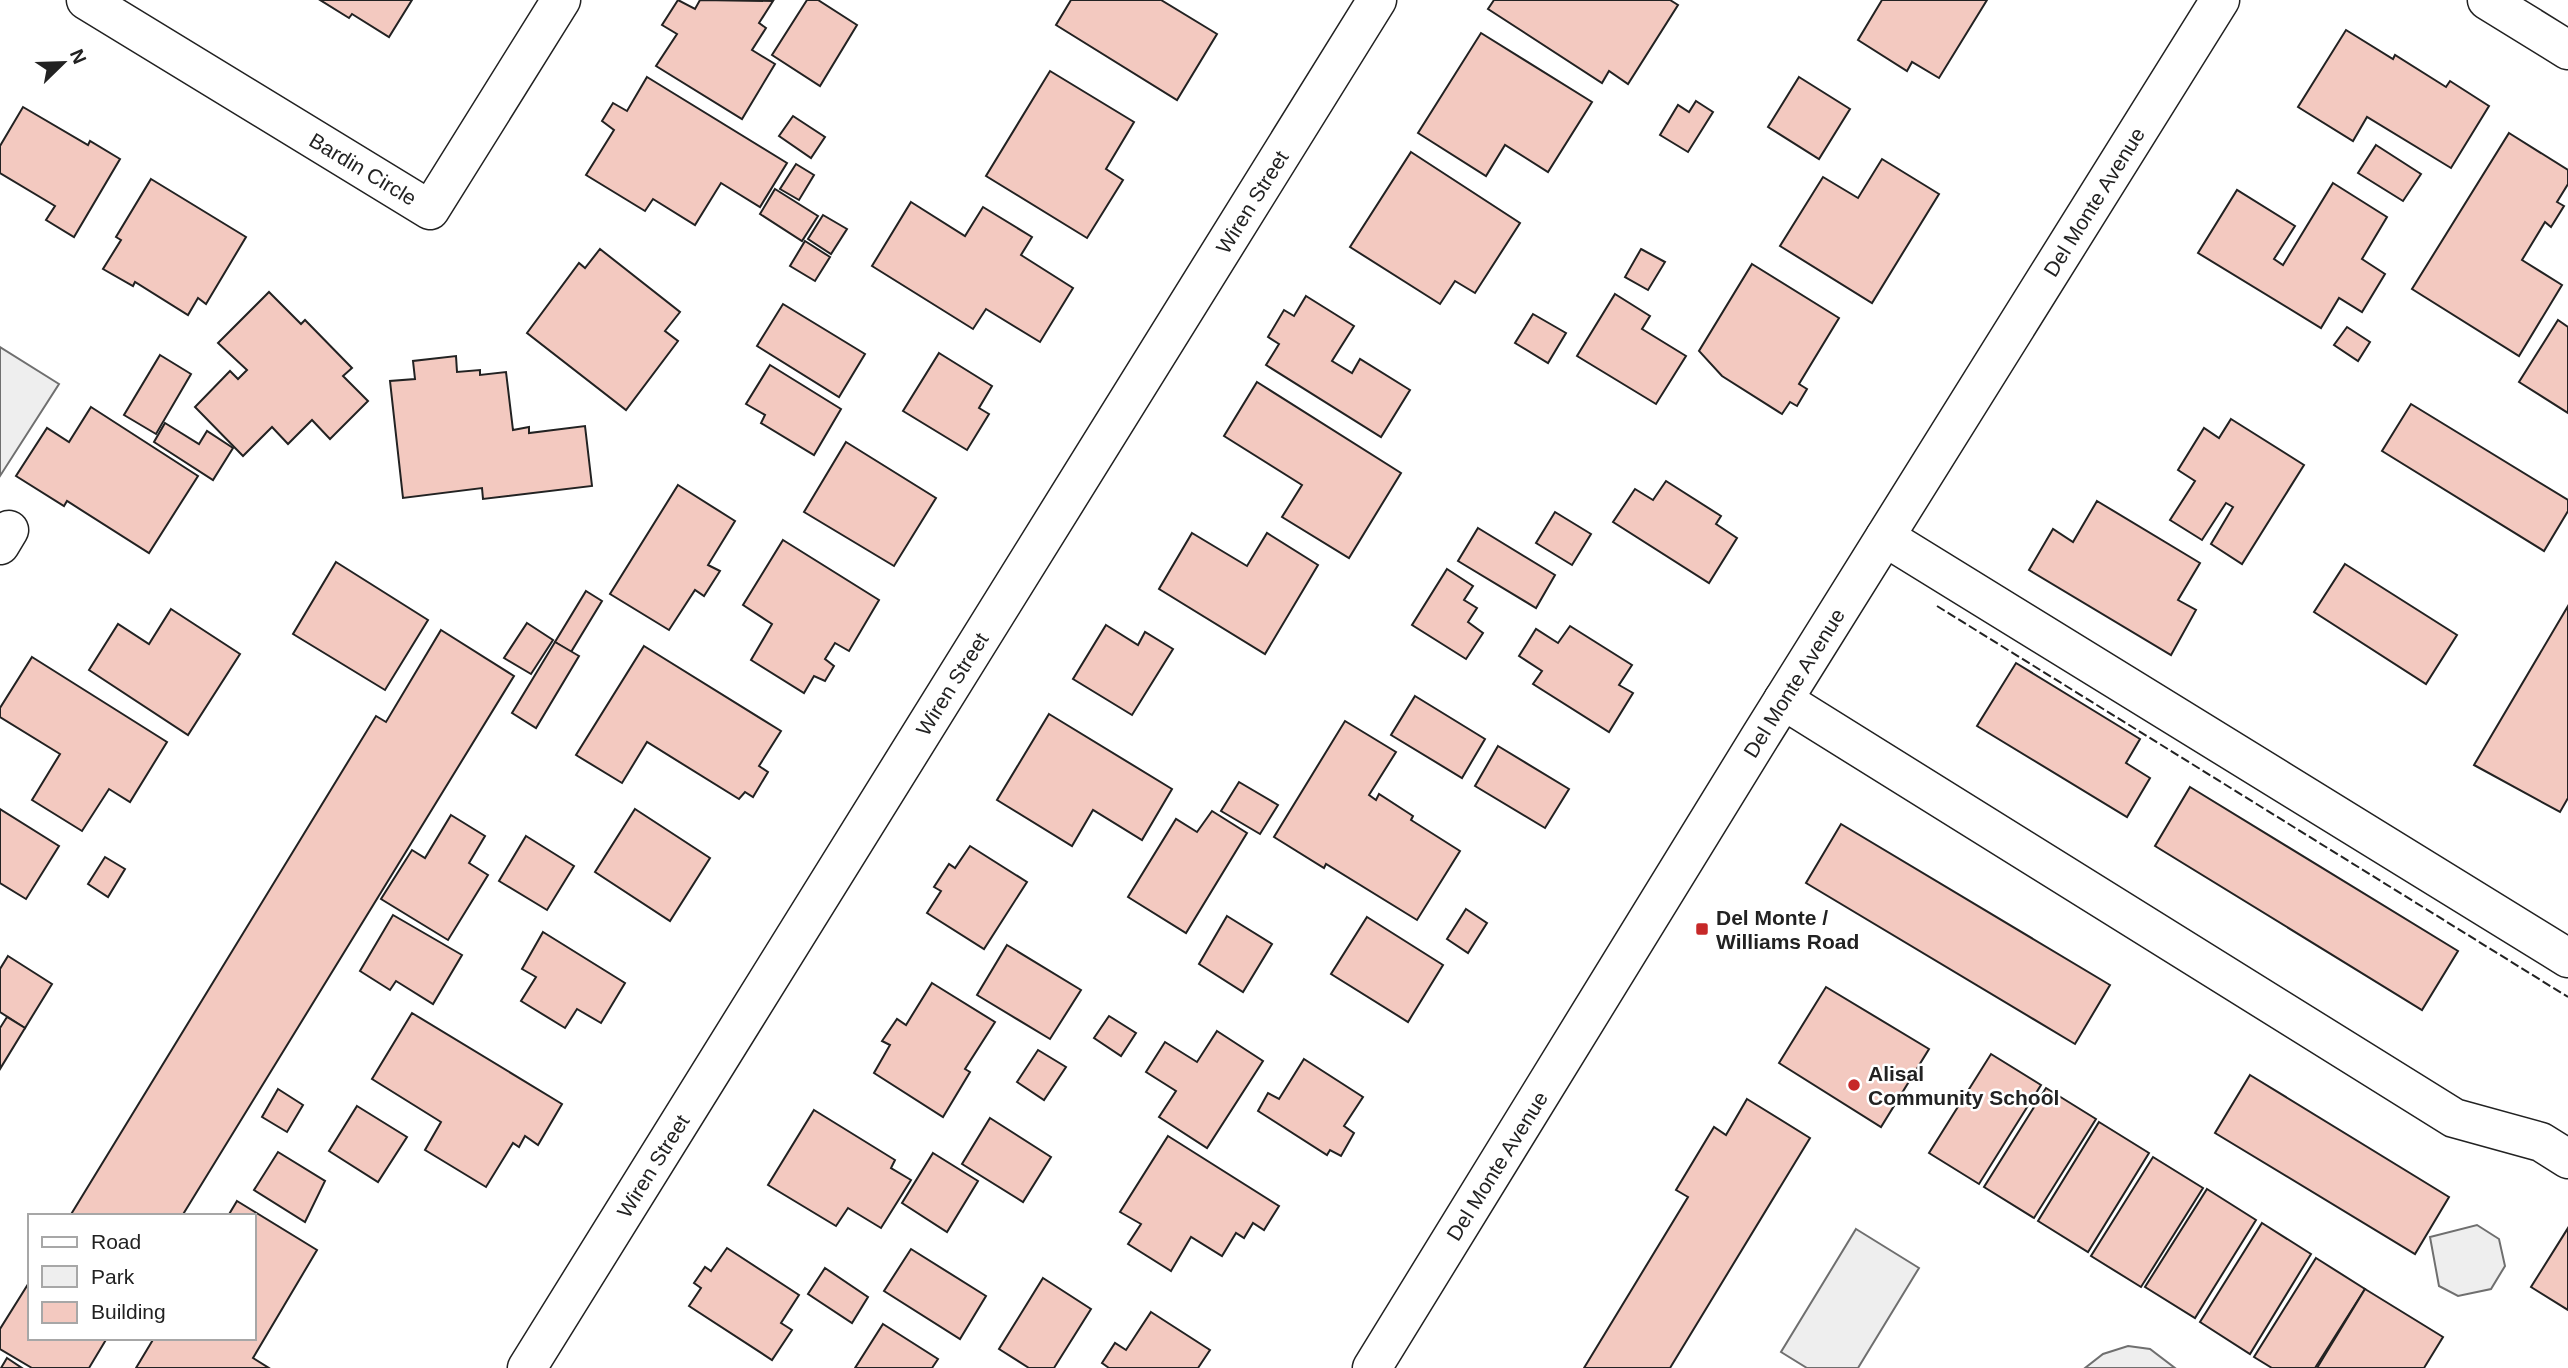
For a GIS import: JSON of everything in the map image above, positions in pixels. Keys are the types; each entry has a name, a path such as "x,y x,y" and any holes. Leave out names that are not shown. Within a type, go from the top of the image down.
{"street":[{"name":"Bardin Circle","path":"86,0 430,210 561,0"},
{"name":"Wiren Street","path":"527,1368 1377,0"},
{"name":"Del Monte Avenue","path":"1372,1368 1783,700 2220,0"},
{"path":"2487,0 2568,50"},
{"path":"1885,537 2568,958"},
{"path":"1783,700 2454,1118 2541,1142 2568,1159"}],"green space":[{"path":"0,347 59,384 0,476"},
{"path":"2477,1225 2499,1239 2505,1266 2491,1289 2458,1296 2439,1286 2430,1237"},
{"path":"1856,1229 1919,1268 1858,1368 1807,1368 1781,1352"},
{"path":"2128,1346 2150,1349 2175,1368 2085,1368 2103,1354"}],"building":[{"path":"320,0 412,0 389,37 352,14 349,18"},
{"path":"678,0 695,9 700,0 773,1 759,23 766,28 752,50 775,64 742,119 656,66 677,34 662,25"},
{"path":"807,0 818,0 857,25 820,86 772,55"},
{"path":"1071,0 1161,0 1217,34 1177,100 1056,25"},
{"path":"1494,0 1670,0 1678,5 1628,84 1609,71 1602,83 1488,9"},
{"path":"1882,0 1987,0 1939,78 1912,62 1907,71 1858,40"},
{"path":"2346,30 2393,59 2395,55 2446,87 2450,81 2489,106 2451,168 2367,117 2353,141 2298,107"},
{"path":"1481,33 1592,102 1548,172 1505,145 1486,176 1418,133"},
{"path":"1050,71 1134,122 1106,169 1123,180 1087,238 986,176"},
{"path":"647,77 787,163 760,207 721,183 695,225 653,199 645,211 586,175 614,130 602,121 613,103 627,111"},
{"path":"1799,77 1850,109 1819,159 1768,127"},
{"path":"1696,101 1713,112 1688,152 1660,135 1678,105 1689,112"},
{"path":"23,107 88,145 90,141 120,159 74,237 46,220 55,206 0,173 0,146"},
{"path":"793,116 825,137 811,158 779,136"},
{"path":"2509,133 2568,170 2568,184 2557,202 2564,206 2551,227 2545,222 2522,260 2562,285 2519,356 2412,289"},
{"path":"2376,145 2421,174 2403,201 2358,173"},
{"path":"1411,152 1520,223 1475,293 1455,281 1440,304 1350,247"},
{"path":"1882,159 1939,194 1872,303 1780,246 1823,177 1858,198"},
{"path":"796,164 814,175 799,200 780,189"},
{"path":"151,179 246,237 206,304 198,298 188,315 135,282 133,286 103,269 121,240 116,237"},
{"path":"2333,183 2387,217 2362,259 2385,274 2362,312 2339,298 2321,328 2198,253 2237,190 2295,226 2274,259 2283,265"},
{"path":"775,189 818,216 802,241 760,214"},
{"path":"911,202 965,236 983,207 1032,237 1021,255 1073,288 1040,342 986,309 973,329 872,266"},
{"path":"823,215 847,229 831,254 808,239"},
{"path":"805,241 830,257 815,281 790,266"},
{"path":"600,249 680,312 665,331 678,341 626,410 527,333 579,263 585,268"},
{"path":"1641,249 1665,262 1648,290 1625,277"},
{"path":"1752,264 1839,318 1799,384 1807,389 1797,406 1790,402 1782,414 1722,376 1699,351"},
{"path":"269,292 301,324 305,320 352,368 343,376 368,401 330,439 312,420 288,444 272,427 243,456 195,407 230,371 238,379 247,370 218,343"},
{"path":"1615,294 1650,316 1642,329 1686,356 1656,404 1577,356"},
{"path":"1306,296 1354,326 1332,361 1352,373 1360,359 1410,390 1381,437 1266,365 1279,344 1268,337 1284,310 1294,316"},
{"path":"783,304 865,354 839,397 757,346"},
{"path":"1533,314 1566,333 1548,363 1515,343"},
{"path":"2558,320 2568,327 2568,413 2519,382"},
{"path":"2347,327 2370,342 2358,361 2334,345"},
{"path":"939,353 992,386 979,408 989,414 967,450 903,411"},
{"path":"160,355 191,374 156,434 124,415"},
{"path":"456,356 457,372 480,370 480,375 506,372 513,430 529,427 529,433 585,426 592,486 483,499 482,488 403,498 390,381 415,379 413,361"},
{"path":"770,365 841,409 814,455 761,423 765,415 746,404"},
{"path":"1257,382 1401,473 1349,558 1282,517 1302,485 1224,436"},
{"path":"2411,404 2568,500 2568,511 2544,551 2382,451"},
{"path":"91,407 198,476 149,553 67,501 64,506 16,476 47,428 69,442"},
{"path":"2231,419 2304,465 2242,564 2211,544 2233,507 2226,503 2202,540 2170,520 2195,481 2178,470 2204,428 2219,438"},
{"path":"165,423 199,444 207,431 233,448 213,480 154,442"},
{"path":"846,442 936,498 894,566 804,512"},
{"path":"1666,481 1721,516 1716,524 1737,538 1709,583 1613,522 1635,489 1653,500"},
{"path":"678,485 735,521 708,565 720,571 704,596 695,590 669,630 610,594"},
{"path":"2097,501 2200,563 2178,600 2196,610 2171,655 2029,570 2053,529 2073,542"},
{"path":"1555,512 1591,534 1572,565 1536,543"},
{"path":"1478,528 1555,575 1536,608 1458,561"},
{"path":"1192,533 1247,566 1267,533 1318,565 1265,654 1159,589"},
{"path":"783,540 879,600 849,651 835,643 825,659 834,666 825,681 814,676 804,693 751,660 772,624 743,605"},
{"path":"336,562 428,620 385,690 293,634"},
{"path":"2345,564 2457,635 2426,684 2314,612"},
{"path":"1447,569 1473,586 1464,600 1477,608 1468,622 1483,633 1466,659 1412,625"},
{"path":"586,591 602,601 571,652 555,642"},
{"path":"2568,606 2568,798 2560,812 2474,765"},
{"path":"171,609 240,654 188,735 89,670 118,624 149,644"},
{"path":"527,623 553,640 531,674 504,658"},
{"path":"1106,625 1138,645 1145,632 1173,649 1132,715 1073,679"},
{"path":"1570,626 1632,665 1619,685 1633,693 1609,732 1533,684 1542,671 1519,656 1536,629 1558,643"},
{"path":"441,630 514,676 183,1214 71,1214 376,716 386,722"},
{"path":"555,642 579,656 536,728 512,713"},
{"path":"644,646 781,731 759,766 768,772 753,797 745,792 739,799 647,742 622,783 576,755"},
{"path":"32,657 167,742 130,802 109,789 82,831 32,800 60,754 0,717 0,708"},
{"path":"2016,663 2140,739 2126,763 2150,778 2127,817 1977,726"},
{"path":"1415,696 1485,739 1462,778 1391,735"},
{"path":"1049,714 1172,789 1142,840 1093,810 1072,846 997,800"},
{"path":"1345,721 1396,752 1369,795 1376,800 1379,794 1413,816 1411,820 1460,851 1417,920 1326,864 1324,868 1274,837"},
{"path":"1498,746 1569,789 1545,828 1475,786"},
{"path":"1239,782 1278,805 1260,834 1221,811"},
{"path":"2190,787 2458,951 2422,1010 2155,846"},
{"path":"0,809 59,846 26,899 0,883"},
{"path":"635,809 710,858 670,921 595,872"},
{"path":"1212,811 1247,833 1186,933 1128,897 1176,819 1197,832"},
{"path":"451,815 485,836 469,863 488,875 448,940 381,899 412,850 425,858"},
{"path":"1841,824 2110,985 2075,1044 1806,883"},
{"path":"526,836 574,866 547,910 499,881"},
{"path":"970,846 1027,882 984,949 927,913 941,891 934,887 949,864 955,868"},
{"path":"105,857 125,869 108,897 88,884"},
{"path":"1466,909 1487,923 1468,953 1447,939"},
{"path":"393,915 462,955 433,1004 396,981 390,990 360,971"},
{"path":"1227,916 1272,944 1243,992 1199,964"},
{"path":"1367,917 1443,965 1408,1022 1331,974"},
{"path":"543,932 625,983 601,1023 577,1009 565,1028 521,1001 536,977 522,969"},
{"path":"1007,945 1081,990 1050,1039 977,995"},
{"path":"8,956 52,984 25,1028 0,1012 0,969"},
{"path":"932,983 995,1022 965,1069 970,1072 943,1117 874,1073 890,1045 882,1041 897,1019 906,1025"},
{"path":"1826,987 1929,1049 1881,1127 1779,1063"},
{"path":"412,1013 562,1104 538,1145 525,1136 519,1147 513,1143 486,1187 425,1150 441,1122 372,1079"},
{"path":"1109,1016 1136,1033 1121,1056 1094,1038"},
{"path":"7,1017 25,1028 0,1069 0,1028"},
{"path":"1217,1031 1263,1061 1207,1148 1159,1117 1176,1091 1146,1072 1165,1042 1197,1062"},
{"path":"1038,1050 1066,1067 1044,1100 1017,1082"},
{"path":"1991,1054 2041,1085 1979,1184 1929,1153"},
{"path":"1304,1059 1363,1097 1344,1126 1354,1133 1341,1156 1330,1150 1327,1155 1258,1111 1268,1093 1279,1099"},
{"path":"2250,1075 2449,1197 2415,1254 2215,1133"},
{"path":"2046,1088 2096,1119 2034,1218 1984,1187"},
{"path":"278,1089 303,1105 287,1132 262,1117"},
{"path":"1747,1099 1810,1138 1670,1368 1584,1368 1688,1197 1676,1190 1714,1127 1726,1135"},
{"path":"357,1106 407,1137 378,1182 329,1151"},
{"path":"814,1110 895,1160 891,1168 911,1180 881,1228 848,1208 836,1226 768,1185"},
{"path":"990,1118 1051,1157 1023,1202 962,1164"},
{"path":"2099,1122 2149,1153 2088,1252 2038,1221"},
{"path":"1168,1136 1279,1206 1264,1230 1253,1223 1244,1238 1236,1233 1222,1256 1191,1237 1171,1271 1128,1244 1141,1224 1120,1212"},
{"path":"278,1152 325,1181 305,1222 254,1190"},
{"path":"933,1153 978,1181 947,1232 902,1203"},
{"path":"2153,1157 2203,1188 2141,1287 2091,1256"},
{"path":"2207,1189 2256,1220 2195,1318 2145,1287"},
{"path":"237,1201 317,1250 253,1358 269,1368 136,1368 153,1340 256,1340 256,1214 229,1214"},
{"path":"2262,1223 2311,1254 2250,1354 2200,1322"},
{"path":"2568,1228 2568,1310 2531,1287"},
{"path":"727,1248 799,1295 781,1323 792,1330 772,1360 689,1306 701,1288 694,1283 705,1267 711,1271"},
{"path":"911,1249 986,1296 960,1339 884,1291"},
{"path":"2316,1258 2365,1289 2315,1368 2272,1368 2254,1357"},
{"path":"825,1268 868,1297 852,1323 808,1294"},
{"path":"1043,1278 1091,1309 1054,1368 1029,1368 999,1349"},
{"path":"28,1284 28,1340 106,1340 89,1368 32,1368 0,1349 0,1329"},
{"path":"2365,1289 2443,1337 2424,1368 2317,1368"},
{"path":"1151,1312 1210,1350 1198,1368 1109,1368 1102,1363 1115,1343 1126,1350"},
{"path":"883,1324 938,1359 932,1368 855,1368"},
{"path":"7,1358 22,1368 1,1368"}],"fence":[{"path":"1937,606 2568,997"}],"place":[{"name":"Del Monte / Williams Road","path":"1702,929"},
{"name":"Alisal Community School","path":"1854,1085"}]}
